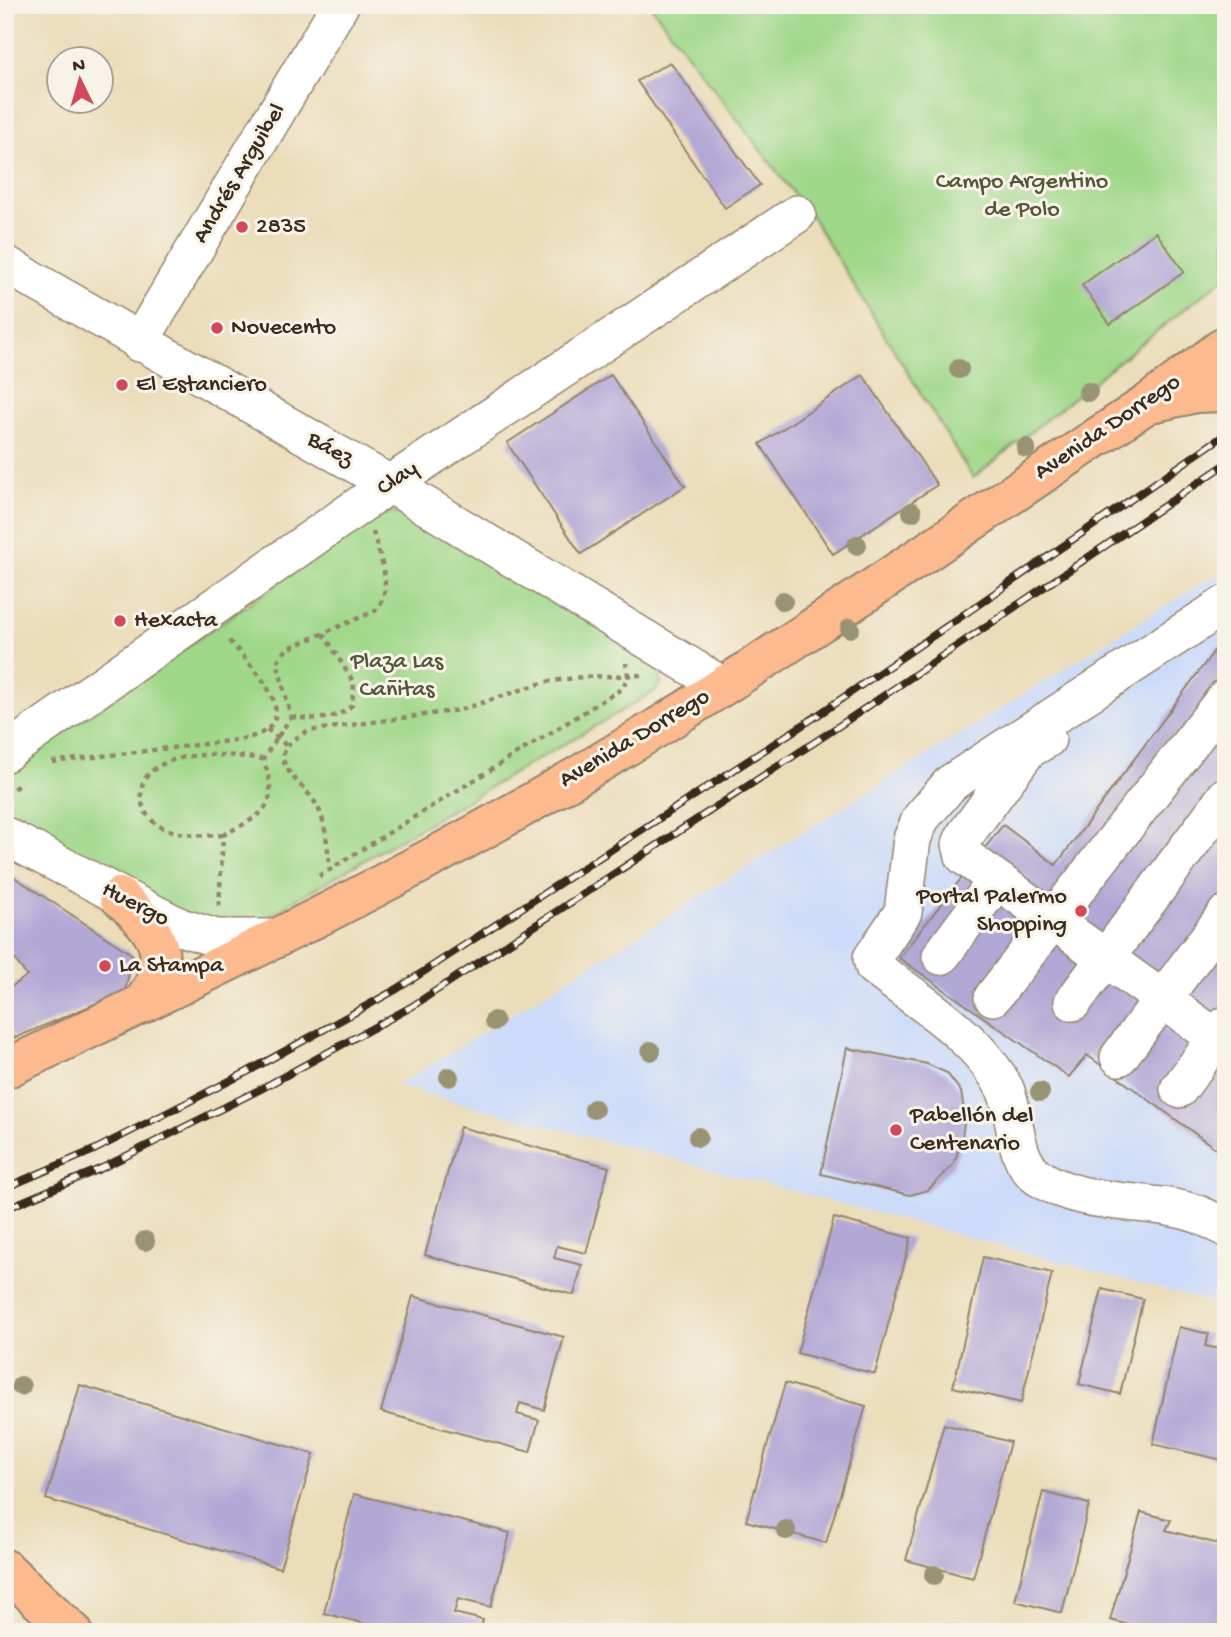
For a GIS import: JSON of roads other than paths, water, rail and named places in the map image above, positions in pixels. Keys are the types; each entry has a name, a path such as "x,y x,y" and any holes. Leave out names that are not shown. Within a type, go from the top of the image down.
{"main road":[{"name":"Avenida Dorrego","path":"5,1069 274,937 326,892 553,789 723,686 1147,404 1223,350"},
{"path":"1147,404 1196,393 1226,392"},
{"path":"119,897 150,928 159,945 161,967 155,987 142,1004"},
{"path":"5,1569 73,1632"}],"street":[{"name":"Andrés Arguibel","path":"139,343 340,5"},
{"name":"Clay","path":"15,766 208,613 378,511 797,214"},
{"name":"Báez","path":"5,264 139,343 378,511 723,686"},
{"path":"1226,604 951,783 921,818 912,839 903,912 872,958 874,967 957,1031 988,1063 1006,1091 1022,1152 1035,1175 1059,1190 1198,1214 1226,1228"},
{"path":"1179,1089 1223,1036 1163,999 964,856 961,845 1028,750 1226,634"},
{"path":"993,997 1226,697"},
{"path":"1073,1002 1226,796"},
{"name":"Huergo","path":"5,836 180,927 216,938 274,937"},
{"path":"941,956 993,877"},
{"path":"1119,1057 1226,914"}],"railway":[{"path":"5,1188 94,1150 247,1072 397,989 815,717 1226,434"},
{"path":"5,1209 102,1168 259,1090 411,1007 827,734 1226,464"}],"place":[{"name":"2835","path":"242,227"},
{"name":"Novecento","path":"217,328"},
{"name":"El Estanciero","path":"122,385"},
{"name":"Hexacta","path":"120,621"},
{"name":"Portal Palermo Shopping","path":"1081,911"},
{"name":"La Stampa","path":"105,966"},
{"name":"Pabellón del Centenario","path":"896,1130"}],"park label":[{"name":"Campo Argentino de Polo","path":"1022,196"},
{"name":"Plaza Las Cañitas","path":"397,676"}]}
